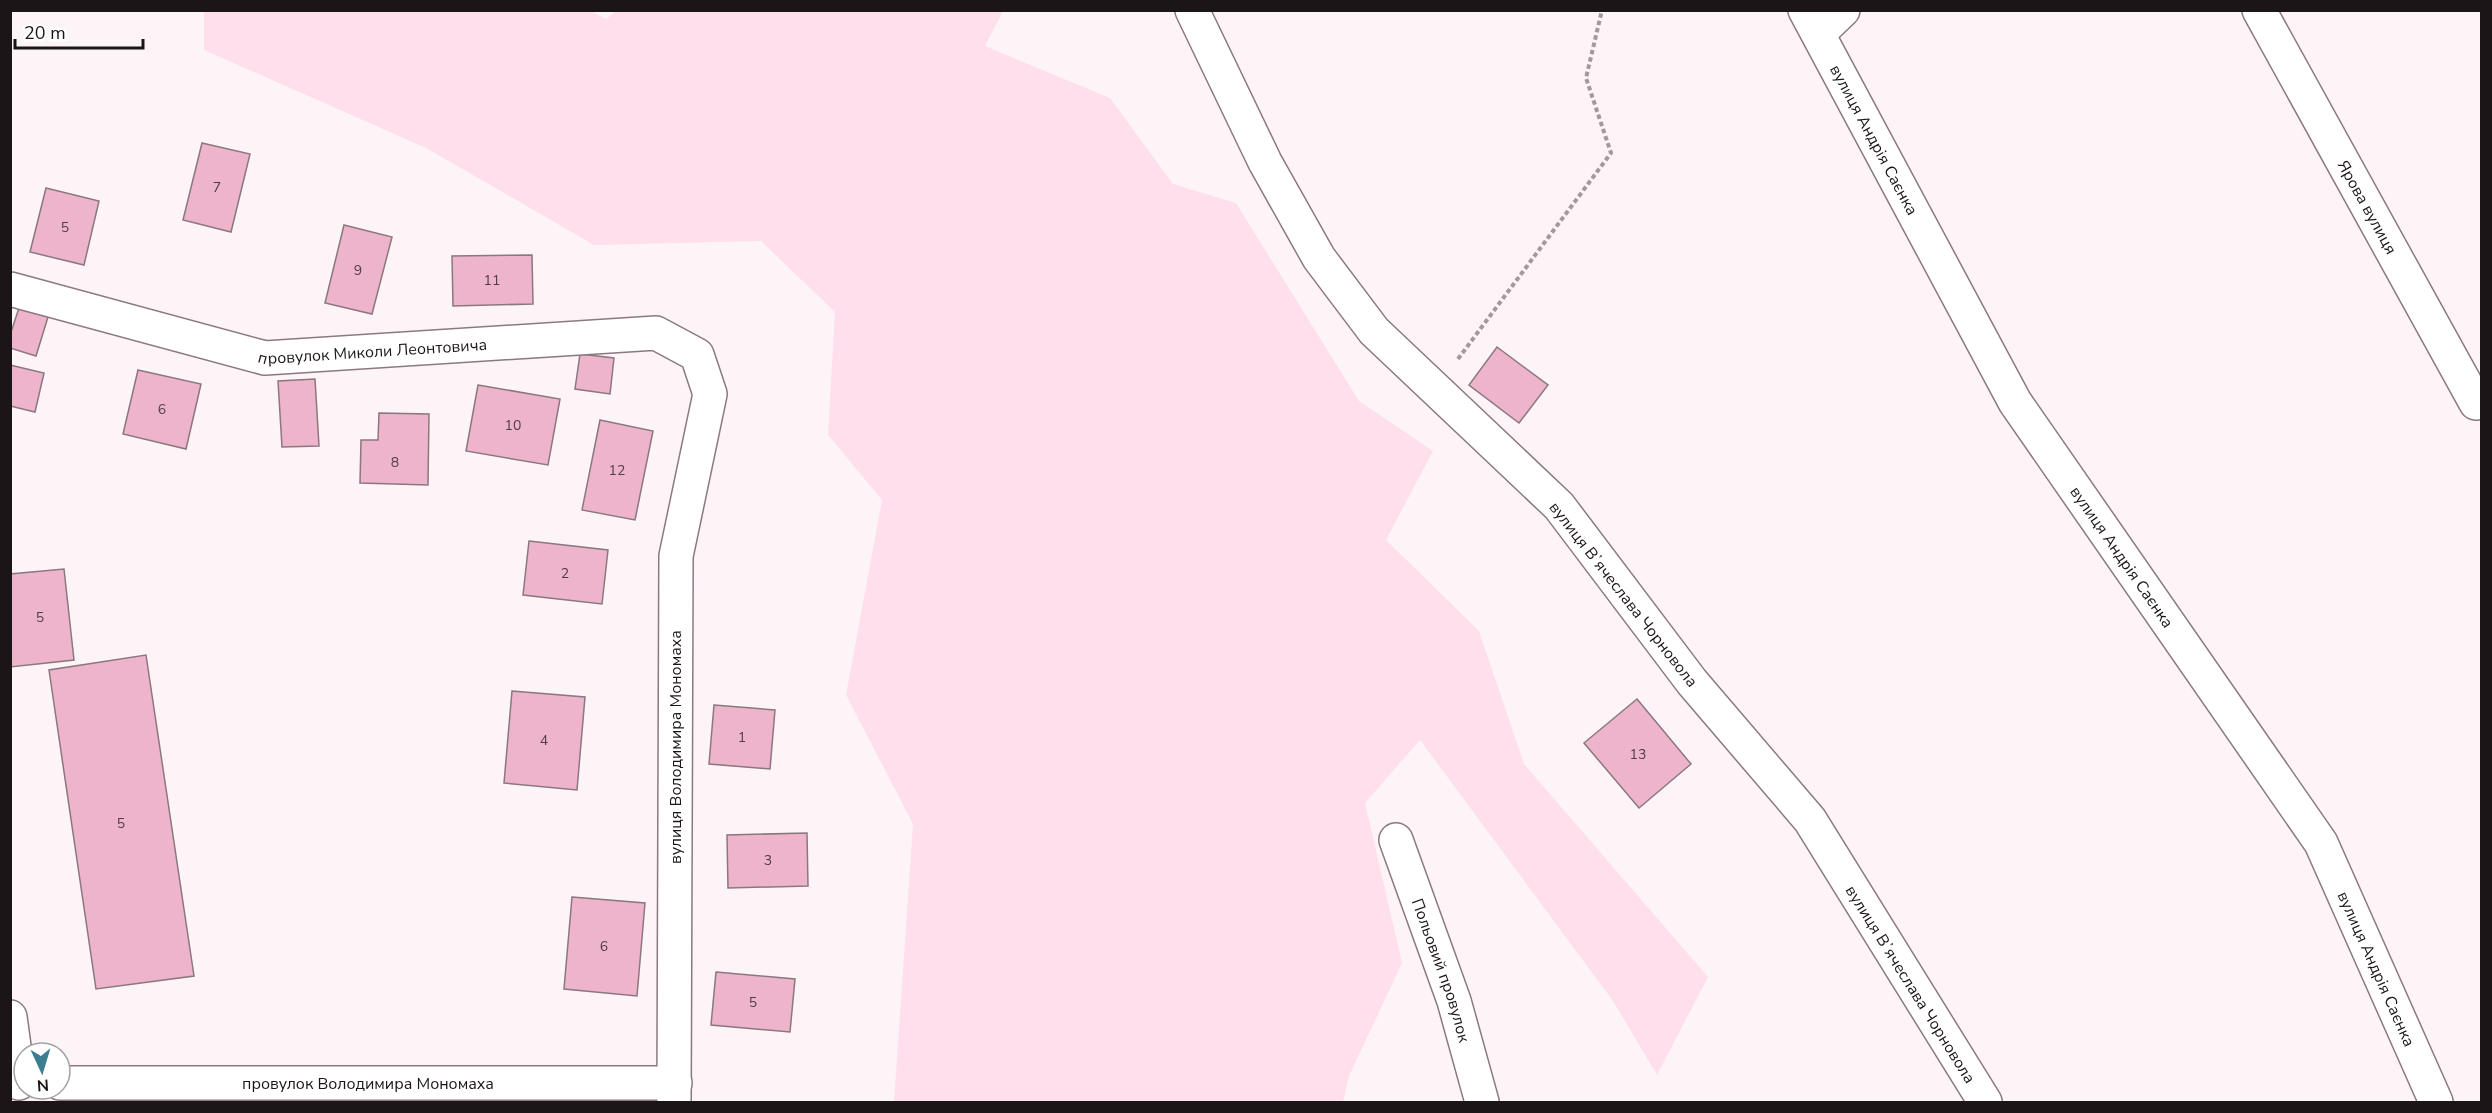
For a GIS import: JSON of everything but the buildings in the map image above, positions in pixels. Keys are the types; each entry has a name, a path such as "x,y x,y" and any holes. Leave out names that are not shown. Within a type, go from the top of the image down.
{"street":[{"name":"вулиця Вʼячеслава Чорновола","path":"1192,10 1265,162 1319,258 1374,331 1559,506 1692,682 1810,820 1985,1102"},
{"path":"1812,22 1843,10"},
{"name":"Ярова вулиця","path":"2259,10 2476,403"},
{"name":"вулиця Андрія Саєнка","path":"1812,22 2015,402 2321,843 2436,1102"},
{"name":"провулок Миколи Леонтовича","path":"10,289 265,358 656,333 697,355 710,394"},
{"name":"вулиця Володимира Мономаха","path":"675,1093 676,556 710,394"},
{"name":"Польовий провулок","path":"1396,840 1454,1001 1482,1102"},
{"path":"10,1017 13,1041"},
{"name":"провулок Володимира Мономаха","path":"72,1083 294,1092 675,1093"}],"path":[{"path":"1436,388 1611,153 1586,78 1602,10"}],"shaded area":[{"path":"590,10 606,19 618,10 1003,11 985,46 1110,98 1173,184 1236,203 1359,401 1433,451 1386,540 1479,631 1524,764 1708,977 1657,1075 1613,1001 1420,740 1365,803 1402,963 1349,1076 1343,1102 894,1102 913,824 846,695 882,500 828,435 835,312 761,241 594,245 426,148 204,50 204,11"}]}
